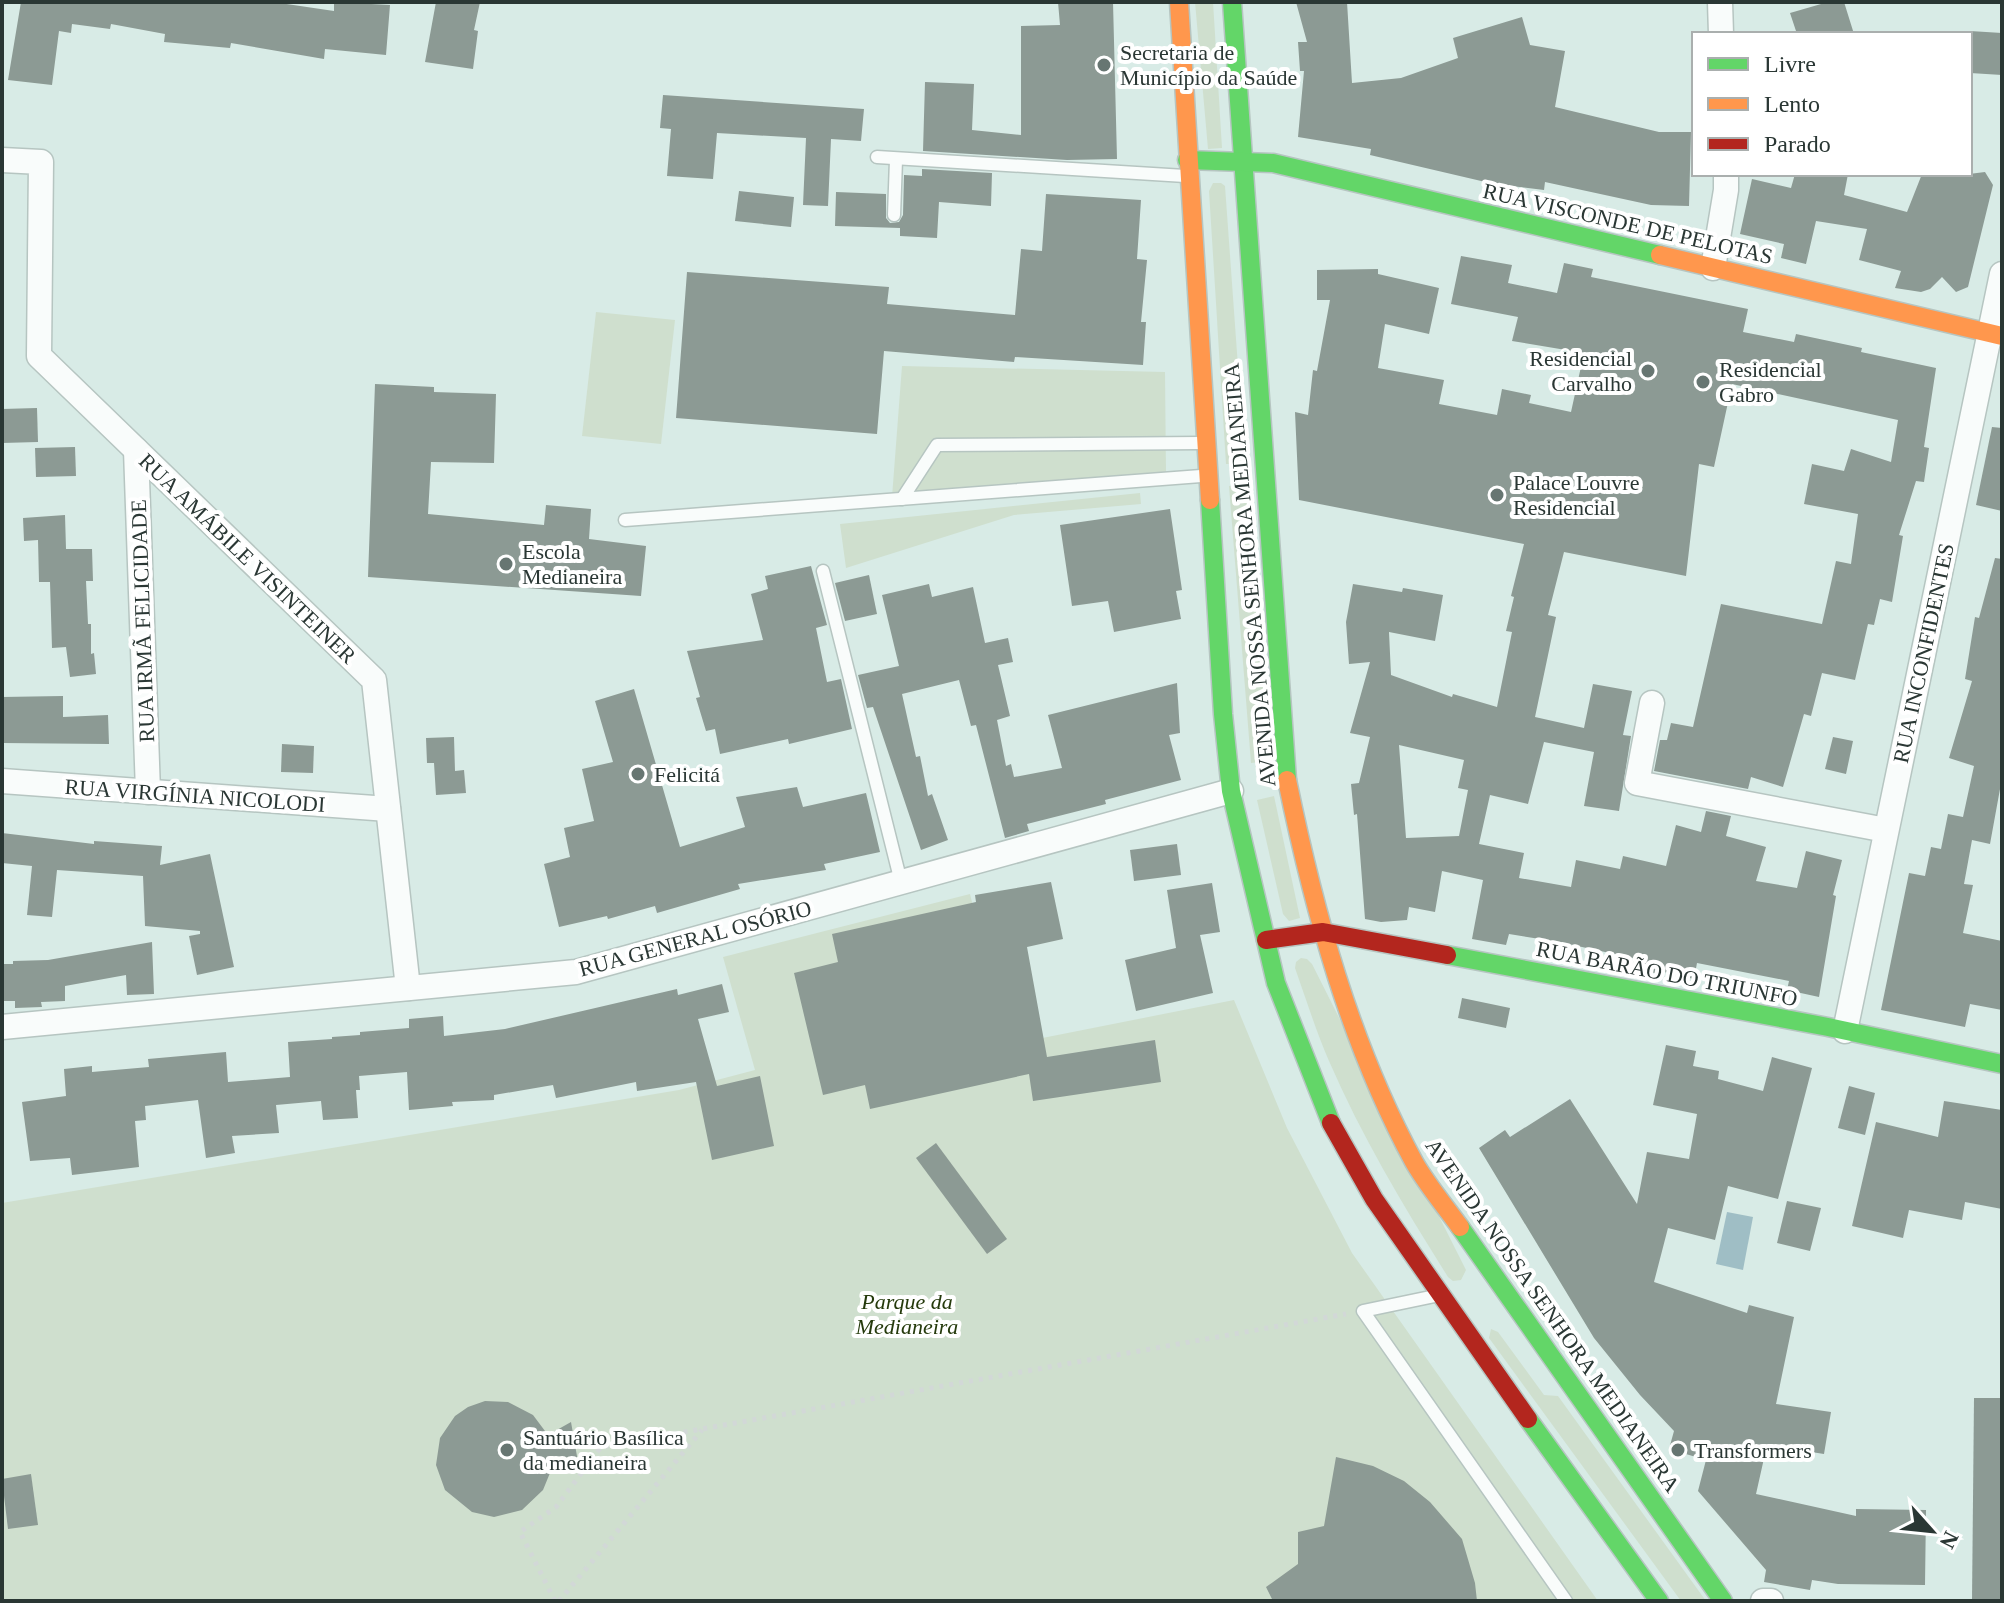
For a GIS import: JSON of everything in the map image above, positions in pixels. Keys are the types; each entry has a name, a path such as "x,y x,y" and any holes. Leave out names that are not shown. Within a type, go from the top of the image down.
{"main road":[{"name":"AVENIDA NOSSA SENHORA MEDIANEIRA","path":"1179,2 1223,714 1250,786 1266,940 1276,983 1332,1126 1374,1199 1659,1601"},
{"name":"AVENIDA NOSSA SENHORA MEDIANEIRA","path":"1232,2 1286,775 1323,932 1380,1094 1416,1165 1723,1601"},
{"name":"RUA VISCONDE DE PELOTAS","path":"1188,168 1242,162 1273,163 1996,335"},
{"path":"1250,786 1286,775"},
{"name":"RUA BARÃO DO TRIUNFO","path":"1266,940 1323,932 1845,1031 2002,1064"}],"street":[{"path":"1720,2 1721,32"},
{"name":"RUA AMÁBILE VISINTEINER","path":"2,160 41,162 39,356 374,680 408,988"},
{"path":"1713,268 1726,176"},
{"name":"RUA INCONFIDENTES","path":"1845,1031 1886,830 1996,335 2002,274"},
{"name":"RUA IRMÃ FELICIDADE","path":"136,450 148,792"},
{"path":"1652,703 1637,783 1886,830"},
{"name":"RUA VIRGÍNIA NICOLODI","path":"2,781 388,809"},
{"name":"RUA GENERAL OSÓRIO","path":"2,1027 576,972 1250,786"},
{"path":"1763,1601 1771,1601"}],"lane":[{"path":"877,157 1188,168"},
{"path":"894,215 896,160"},
{"path":"902,499 937,445 1206,443"},
{"path":"625,520 1208,475"},
{"path":"823,571 901,882"},
{"path":"1442,1295 1363,1311 1566,1601"}],"path":[{"path":"703,1429 557,1601 520,1532 556,1507 601,1447 1363,1311"}],"green space":[{"path":"1195,2 1213,2 1222,148 1208,149"},
{"path":"1213,183 1225,186 1245,464 1226,464 1209,191"},
{"path":"596,312 675,320 661,444 582,436"},
{"path":"902,366 1165,372 1166,473 892,497"},
{"path":"1246,484 1269,761 1251,763 1229,486"},
{"path":"1140,493 1141,504 1014,515 846,568 840,524"},
{"path":"1274,796 1300,918 1289,921 1283,914 1257,800"},
{"name":"Parque da Medianeira","path":"970,894 1007,1045 1234,1000 1287,1128 1352,1253 1598,1601 2,1601 2,1203 679,1090 755,1070 723,957"},
{"path":"1301,958 1312,964 1466,1270 1461,1280 1453,1281 1448,1277 1355,1117 1324,1050 1295,968"},
{"path":"1491,1329 1498,1332 1544,1395 1558,1396 1706,1601 1681,1601 1489,1338"}],"water":[{"path":"1727,1212 1753,1217 1743,1270 1716,1264"}],"building":[{"path":"21,2 273,2 334,11 334,2 390,5 386,55 325,49 324,59 231,43 230,48 164,42 165,34 111,24 110,29 72,24 71,33 59,31 52,85 8,80"},
{"path":"436,2 480,2 474,30 478,31 473,69 425,62"},
{"path":"1058,2 1113,2 1117,159 1067,160 923,151 925,82 974,84 972,130 1021,135 1021,26 1060,25"},
{"path":"1296,2 1347,2 1352,83 1401,78 1458,58 1453,38 1522,17 1530,45 1565,51 1555,107 1659,132 1691,132 1689,206 1651,205 1545,182 1544,190 1494,184 1370,155 1371,149 1298,137 1304,71 1300,71 1298,42 1307,42"},
{"path":"1828,2 1844,2 1853,32 1796,32 1790,13"},
{"path":"1970,32 2002,33 2002,75 1972,73"},
{"path":"663,95 864,109 861,141 831,139 828,206 803,205 806,138 717,133 713,179 667,176 671,129 660,128"},
{"path":"922,169 992,173 991,206 939,202 937,238 900,236 900,228 835,226 836,192 886,194 886,218 890,223 899,222 903,215 904,175 922,176"},
{"path":"1985,172 1993,185 1968,287 1956,292 1942,277 1930,289 1921,292 1895,288 1901,271 1859,260 1867,229 1816,221 1806,264 1781,258 1784,244 1740,234 1752,179 1791,188 1794,176 1848,176 1844,195 1907,212 1921,176"},
{"path":"739,191 794,197 791,227 735,221"},
{"path":"1046,194 1141,200 1137,259 1147,260 1141,322 1146,322 1143,365 1015,357 1014,362 884,351 877,434 676,418 687,272 889,287 887,304 1015,315 1021,249 1042,251"},
{"path":"1461,256 1512,265 1508,283 1557,293 1564,263 1593,269 1591,277 1748,309 1743,332 1794,342 1796,334 1936,368 1924,447 1929,448 1924,482 1916,481 1899,535 1903,536 1892,602 1880,599 1874,625 1868,624 1855,680 1822,673 1811,716 1804,714 1783,787 1751,777 1748,789 1654,771 1660,740 1667,740 1671,723 1693,727 1721,604 1822,624 1836,561 1851,564 1858,514 1804,504 1812,464 1844,471 1851,449 1891,462 1898,420 1732,384 1714,467 1699,464 1686,576 1564,552 1548,615 1556,617 1535,717 1584,728 1593,684 1632,691 1623,735 1631,736 1619,811 1584,806 1594,752 1544,742 1528,804 1490,795 1479,844 1524,853 1519,878 1571,887 1576,860 1620,869 1623,856 1666,866 1676,825 1701,832 1706,811 1731,816 1726,836 1766,847 1756,881 1797,888 1806,851 1842,860 1833,895 1836,896 1819,997 1787,990 1789,981 1697,963 1694,979 1640,970 1642,960 1559,942 1509,934 1506,945 1472,939 1483,880 1442,871 1435,912 1409,907 1407,920 1381,922 1365,919 1357,814 1354,815 1351,784 1359,783 1370,737 1350,733 1370,662 1349,664 1346,622 1353,584 1443,595 1435,641 1389,632 1391,675 1452,697 1453,694 1497,707 1512,632 1506,631 1514,597 1511,596 1524,544 1299,500 1295,412 1308,415 1313,370 1317,371 1330,300 1317,300 1317,270 1378,269 1378,274 1439,288 1429,334 1385,324 1378,368 1444,380 1439,404 1497,415 1502,389 1531,395 1529,403 1571,412 1584,353 1512,341 1518,317 1451,304","holes":["1399,745 1464,760 1458,788 1468,790 1459,836 1406,838"]},
{"path":"375,384 434,387 434,392 496,394 494,463 431,462 428,514 544,525 546,505 591,509 589,539 646,546 641,596 368,577"},
{"path":"37,408 38,442 2,443 2,409"},
{"path":"1992,427 2002,428 2002,511 1976,505"},
{"path":"75,447 76,476 36,477 35,448"},
{"path":"1170,509 1182,590 1176,591 1181,619 1114,632 1108,601 1072,606 1060,525"},
{"path":"65,515 66,549 92,549 93,581 86,581 91,654 94,653 96,674 70,677 66,647 52,648 50,582 39,582 38,540 24,541 23,518"},
{"path":"1995,558 2002,559 2002,778 1990,844 1972,840 1964,884 1973,885 1963,933 2002,941 2002,1010 1970,1004 1965,1027 1881,1010 1909,873 1925,876 1931,847 1941,849 1948,814 1963,817 1974,766 1949,758 1972,681 1965,679 1975,617 1979,618"},
{"path":"811,566 827,625 816,628 827,682 841,679 852,729 789,744 788,739 720,754 715,729 706,731 687,651 763,640 751,594 768,589 765,576"},
{"path":"869,575 877,614 845,621 835,583"},
{"path":"929,584 932,597 973,587 985,643 1008,638 1013,662 998,665 1010,716 997,720 1006,766 1011,764 1014,777 1062,768 1048,715 1177,683 1180,733 1169,735 1181,780 1105,800 1106,804 1027,824 1029,831 1005,838 976,725 971,726 959,680 902,694 928,796 932,794 948,840 921,850 873,707 867,708 858,675 899,666 882,595"},
{"path":"634,689 680,847 745,827 736,797 797,787 803,807 866,793 880,852 824,864 826,870 738,884 740,889 657,913 655,906 608,919 607,916 559,927 544,864 570,857 564,828 594,821 582,769 613,762 595,701"},
{"path":"63,696 63,717 108,715 109,744 2,743 2,697"},
{"path":"454,737 455,771 464,770 466,793 436,795 434,763 427,763 426,738"},
{"path":"1833,737 1853,741 1846,774 1825,769"},
{"path":"282,744 314,746 313,773 281,772"},
{"path":"2,833 94,844 94,841 162,846 160,865 210,854 234,967 197,975 189,936 200,934 200,931 145,926 143,876 57,870 52,917 27,915 32,866 2,863"},
{"path":"1177,844 1181,875 1134,881 1130,850"},
{"path":"1051,882 1063,939 1027,947 1047,1057 1155,1040 1161,1082 1033,1101 1029,1074 870,1109 865,1085 823,1095 794,973 838,962 832,934 976,902 975,895"},
{"path":"1212,883 1220,932 1200,935 1213,993 1136,1011 1125,960 1176,948 1167,890"},
{"path":"152,942 154,994 127,995 126,975 65,986 65,1001 41,1002 42,1007 15,1008 15,1001 2,1001 2,964 48,960"},
{"path":"722,984 729,1012 698,1019 717,1086 760,1076 774,1146 712,1160 696,1082 637,1091 636,1082 556,1098 553,1085 494,1095 494,1100 452,1102 453,1106 409,1110 407,1072 359,1076 360,1090 356,1090 358,1118 323,1120 321,1101 276,1105 279,1133 232,1136 235,1153 206,1158 198,1100 145,1106 146,1120 135,1121 139,1167 72,1175 70,1158 30,1161 22,1102 66,1096 64,1069 92,1066 92,1072 149,1067 148,1059 226,1052 228,1082 290,1077 288,1042 409,1028 409,1019 443,1016 444,1036 505,1029 677,989 678,995"},
{"path":"1462,998 1510,1008 1506,1028 1458,1018"},
{"path":"1666,1045 1696,1051 1693,1066 1719,1071 1718,1079 1763,1091 1772,1057 1812,1068 1778,1199 1728,1186 1715,1240 1668,1228 1654,1282 1747,1313 1749,1305 1794,1317 1776,1404 1831,1412 1824,1454 1767,1445 1756,1494 1856,1516 1856,1509 1926,1510 1925,1585 1838,1584 1812,1580 1810,1590 1764,1582 1766,1570 1698,1491 1706,1460 1669,1449 1674,1431 1594,1338 1479,1148 1505,1130 1510,1137 1570,1099 1637,1204 1647,1152 1689,1159 1697,1114 1653,1105"},
{"path":"1849,1086 1875,1093 1865,1135 1838,1128"},
{"path":"1944,1101 2002,1110 2002,1209 1965,1202 1962,1220 1909,1210 1903,1238 1852,1226 1876,1122 1938,1137"},
{"path":"936,1143 1007,1239 987,1254 916,1158"},
{"path":"1787,1201 1821,1208 1810,1251 1777,1243"},
{"path":"1974,1398 2002,1398 2002,1601 1972,1601"},
{"name":"Santuário Basílica da medianeira","path":"485,1401 508,1402 533,1415 548,1435 571,1422 578,1462 552,1468 543,1490 522,1510 494,1517 472,1512 445,1490 436,1465 440,1438 455,1416"},
{"path":"1336,1457 1373,1466 1404,1481 1430,1502 1462,1539 1477,1601 1273,1601 1266,1587 1298,1564 1298,1532 1324,1526"},
{"path":"31,1474 38,1525 8,1529 2,1479"}],"traffic: fast":[{"path":"1232,2 1287,780"},
{"path":"1187,160 1273,163 1660,255"},
{"path":"1210,500 1223,714 1231,791 1276,983 1331,1123"},
{"path":"1447,955 1828,1027 2002,1064"},
{"path":"1460,1227 1723,1601"},
{"path":"1528,1419 1659,1601"}],"traffic: slow":[{"path":"1179,2 1210,500"},
{"path":"1660,255 2002,336"},
{"path":"1287,780 1322,927 1371,1071 1414,1162 1460,1227"}],"traffic: jam":[{"path":"1266,940 1323,932 1447,955"},
{"path":"1331,1123 1374,1199 1528,1419"}],"place":[{"name":"Secretaria de Município da Saúde","path":"1104,65"},
{"name":"Residencial Carvalho","path":"1648,371"},
{"name":"Residencial Gabro","path":"1703,382"},
{"name":"Palace Louvre Residencial","path":"1497,495"},
{"name":"Escola Medianeira","path":"506,564"},
{"name":"Felicitá","path":"638,774"},
{"name":"Santuário Basílica da medianeira","path":"507,1450"},
{"name":"Transformers","path":"1678,1450"}]}
